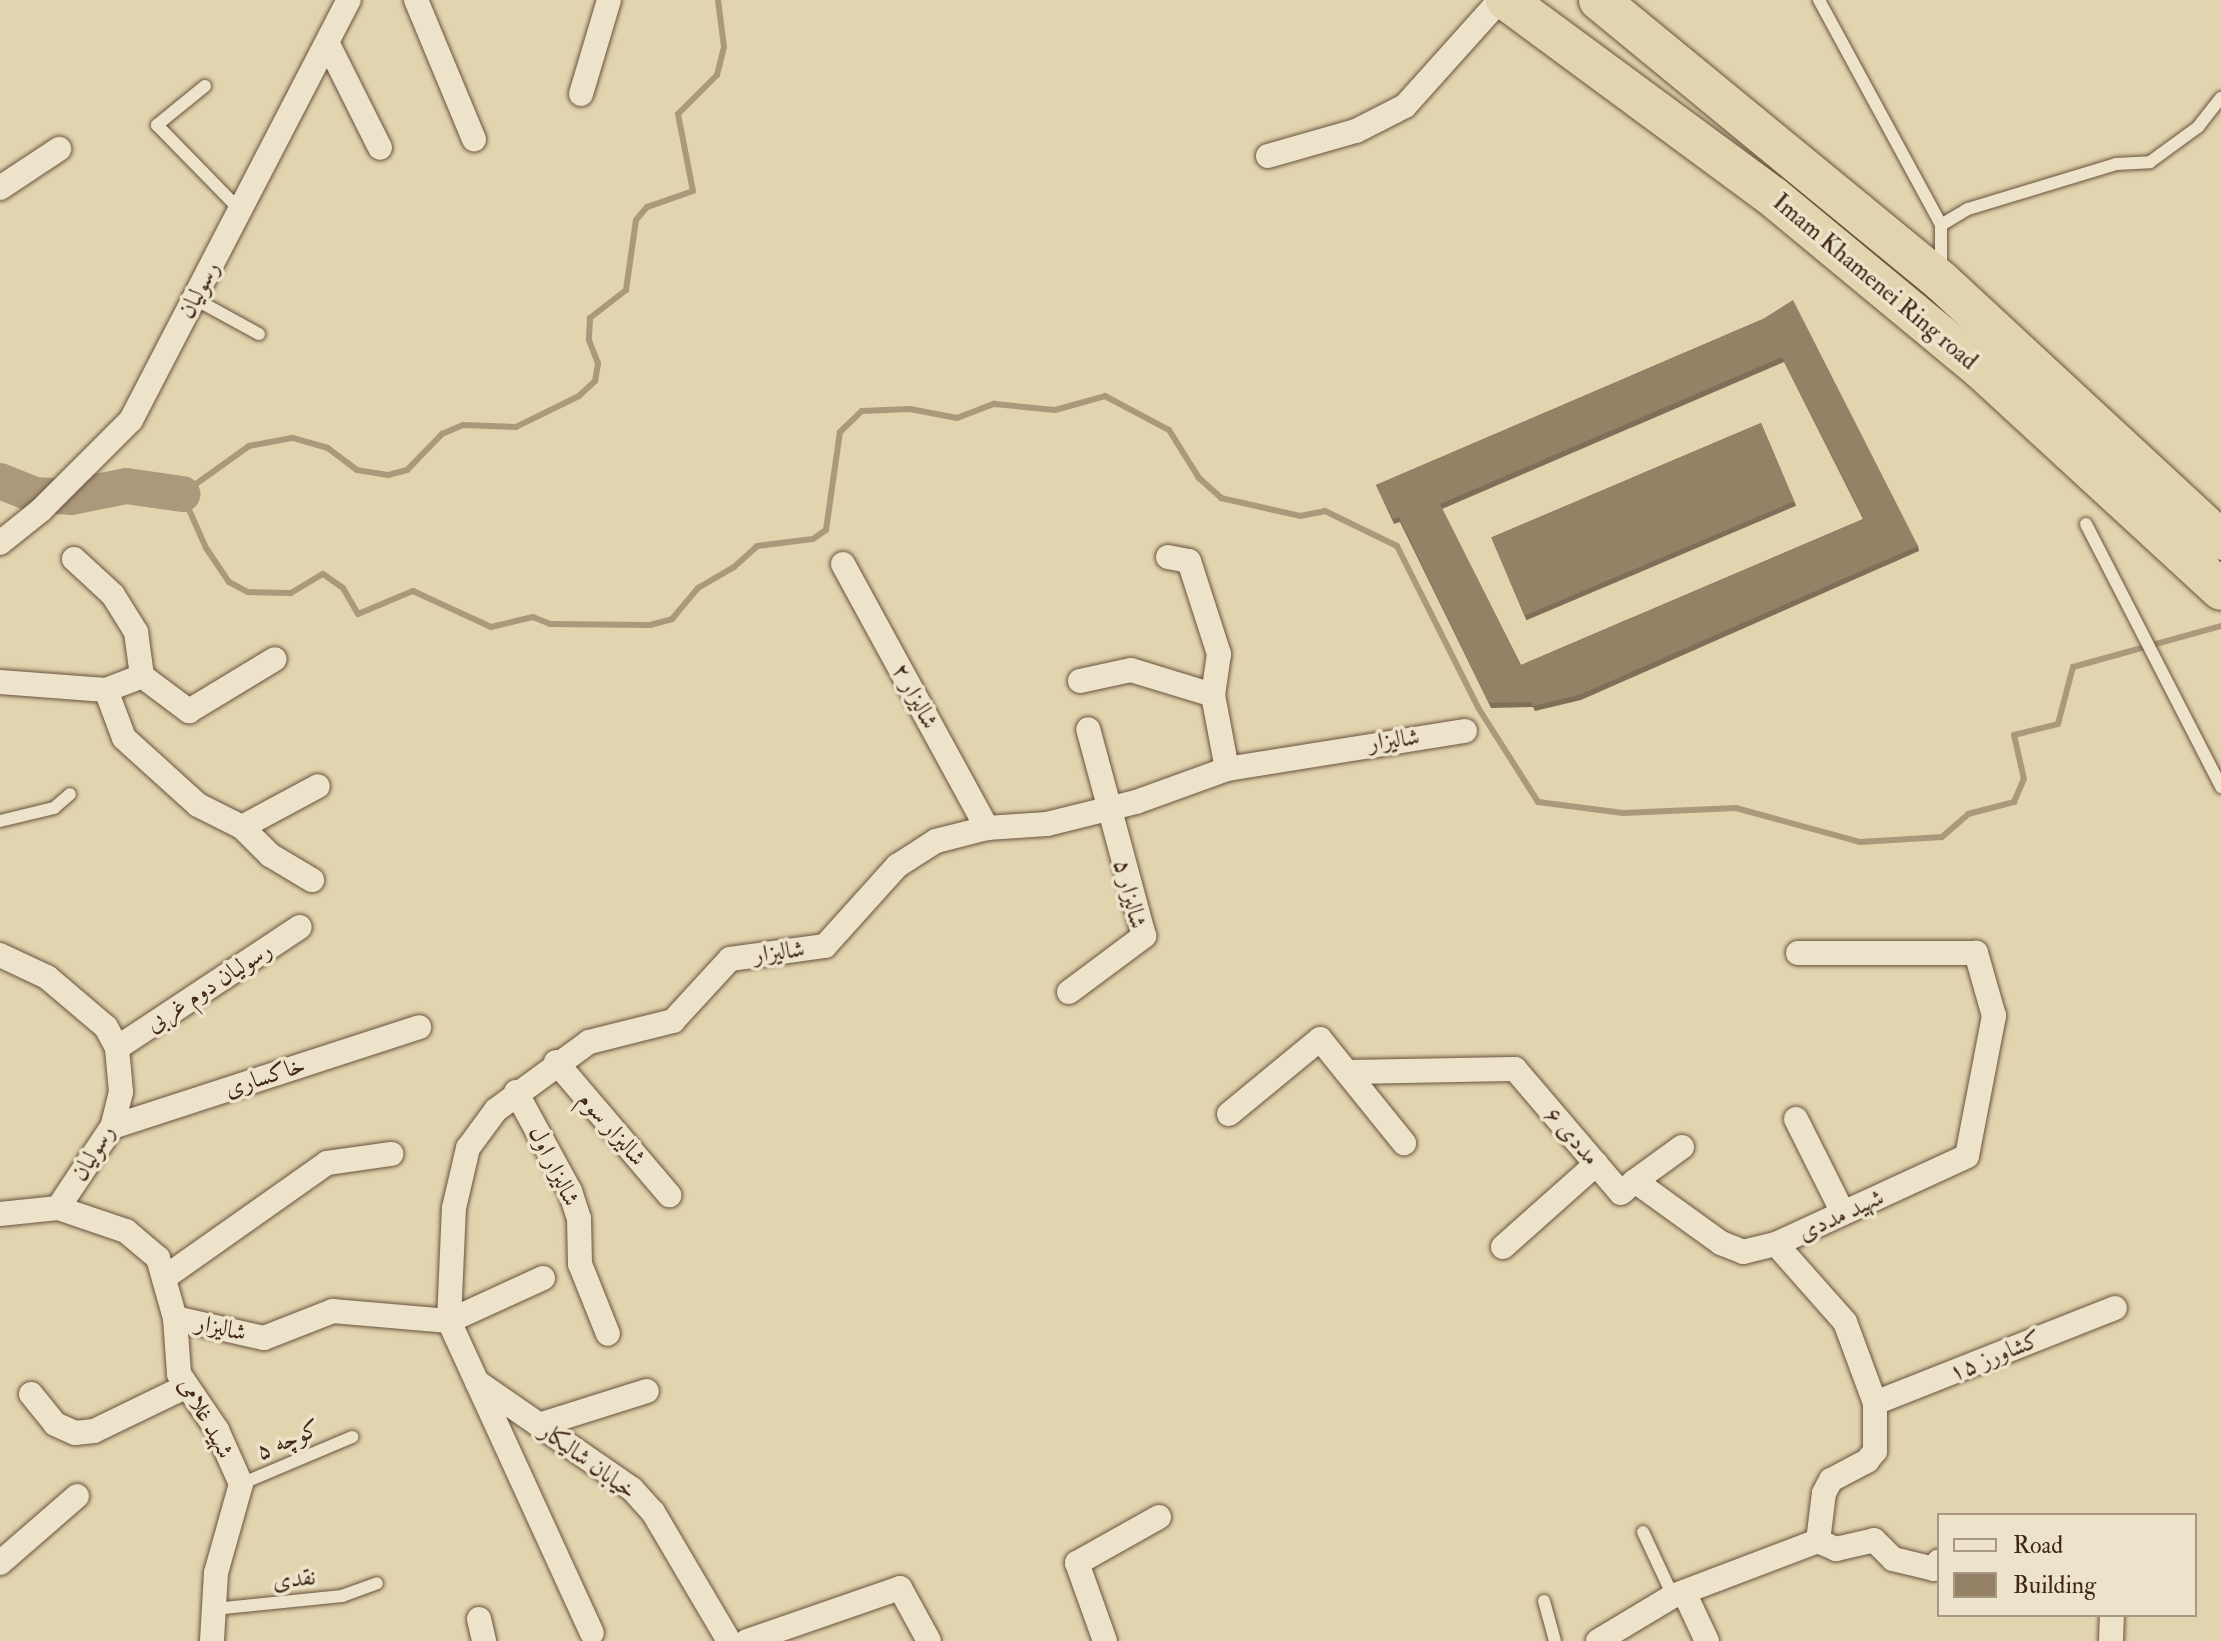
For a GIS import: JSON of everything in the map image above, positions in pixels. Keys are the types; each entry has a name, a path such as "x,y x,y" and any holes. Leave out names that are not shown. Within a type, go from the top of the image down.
{"highway":[{"name":"Imam Khamenei Ring road","path":"1506,0 1845,257 1981,369 2221,590"},
{"name":"Imam Khamenei Ring road","path":"1599,0 1941,281 2221,540"}],"street":[{"name":"رسولیان","path":"0,543 64,489 131,420 349,0"},
{"path":"416,0 474,139"},
{"path":"581,94 609,0"},
{"path":"1268,156 1356,131 1405,106 1500,0"},
{"path":"328,44 380,148"},
{"path":"0,188 59,149"},
{"path":"1168,557 1189,561 1219,654 1213,695 1227,769"},
{"path":"74,559 113,595 136,632 142,676 189,711 275,659"},
{"name":"شالیزار ۲","path":"843,564 987,828"},
{"path":"1080,681 1131,670 1213,695"},
{"path":"0,682 106,690 142,676"},
{"path":"106,690 124,738 198,805 242,827 270,855 312,880"},
{"path":"1088,729 1107,809"},
{"name":"شالیزار","path":"175,1318 264,1338 333,1311 449,1321 454,1208 468,1148 516,1092 589,1042 673,1021 730,959 825,946 897,866 936,841 987,828 1047,824 1107,809 1227,769 1365,743 1465,731"},
{"path":"242,827 318,786"},
{"name":"شالیزار ۵","path":"1069,992 1144,936 1107,809"},
{"name":"رسولیان دوم غربی","path":"117,1048 300,927"},
{"name":"شهید مددی","path":"1798,953 1976,953 1994,1016 1967,1156 1776,1244 1845,1322 1875,1403 1875,1451 1867,1461 1831,1480 1824,1493 1818,1541"},
{"path":"0,955 47,977 106,1027 117,1048"},
{"name":"خاکساری","path":"112,1127 419,1027"},
{"path":"1229,1114 1320,1039 1404,1143"},
{"name":"رسولیان","path":"0,1214 58,1208 112,1127 121,1092 117,1048"},
{"name":"شالیزار سوم","path":"556,1062 669,1195"},
{"name":"مددی ۶","path":"1347,1072 1515,1069 1621,1193 1635,1181 1721,1243 1743,1252 1776,1244"},
{"name":"شالیزار اول","path":"516,1092 570,1191 579,1219 580,1264 608,1334"},
{"path":"1796,1119 1843,1213"},
{"path":"1635,1181 1682,1147"},
{"path":"164,1278 327,1163 391,1154"},
{"path":"1503,1247 1596,1164"},
{"name":"شهید غلامی","path":"58,1208 126,1231 158,1258 175,1318 179,1374 217,1430 241,1484 216,1573 212,1641"},
{"path":"543,1278 449,1321 592,1633"},
{"name":"کشاورز ۱۵","path":"1875,1403 2115,1308"},
{"name":"خیابان شالیکار","path":"477,1382 632,1489 653,1512 729,1641"},
{"path":"31,1394 55,1424 75,1433 94,1431 187,1386"},
{"path":"539,1425 647,1391"},
{"path":"0,1563 77,1496"},
{"path":"1105,1641 1077,1563 1159,1517"},
{"path":"1598,1641 1678,1594 1818,1541 1836,1549 1874,1540 1893,1559 1934,1569 1937,1564"},
{"path":"747,1641 900,1588 929,1641"},
{"path":"1678,1594 1707,1641"},
{"path":"2111,1641 2112,1617"}],"lane":[{"path":"1819,0 1941,225 1941,281"},
{"path":"205,86 157,125 241,211"},
{"path":"1941,225 1968,209 2116,164 2150,162 2216,113 2221,98"},
{"path":"195,299 259,334"},
{"path":"2086,524 2221,787"},
{"path":"0,821 54,808 70,794"},
{"name":"کوچه ۵","path":"241,1484 352,1437"},
{"path":"1643,1532 1678,1594"},
{"name":"نقدی","path":"214,1609 342,1596 377,1583"},
{"path":"1544,1601 1555,1641"}],"building":[{"path":"1793,300 1918,546 1579,695 1533,706 1531,702 1489,703 1399,517 1393,519 1376,485 1763,319","holes":["1782,357 1864,519 1521,665 1440,504"]},
{"path":"1761,423 1794,501 1525,616 1491,537"}],"waterway":[{"path":"718,0 724,47 717,75 678,114 693,191 647,207 636,220 626,290 590,318 589,340 598,363 595,381 579,396 516,427 463,425 442,434 407,470 388,475 357,470 328,448 292,438 249,446 182,494 206,548 229,582 248,592 291,593 323,574 343,588 358,614 413,591 491,627 533,617 550,624 650,625 672,619 698,588 734,567 757,546 813,539 826,530 840,432 862,411 910,409 957,418 994,404 1055,410 1105,396 1169,430 1199,478 1221,498 1300,516 1325,511 1397,546 1479,709 1538,802 1623,813 1736,808 1860,842 1942,837 1968,814 2014,802 2024,779 2014,735 2058,724 2073,667 2221,626"},
{"path":"0,481 35,495 71,497 126,486 182,494"}]}
